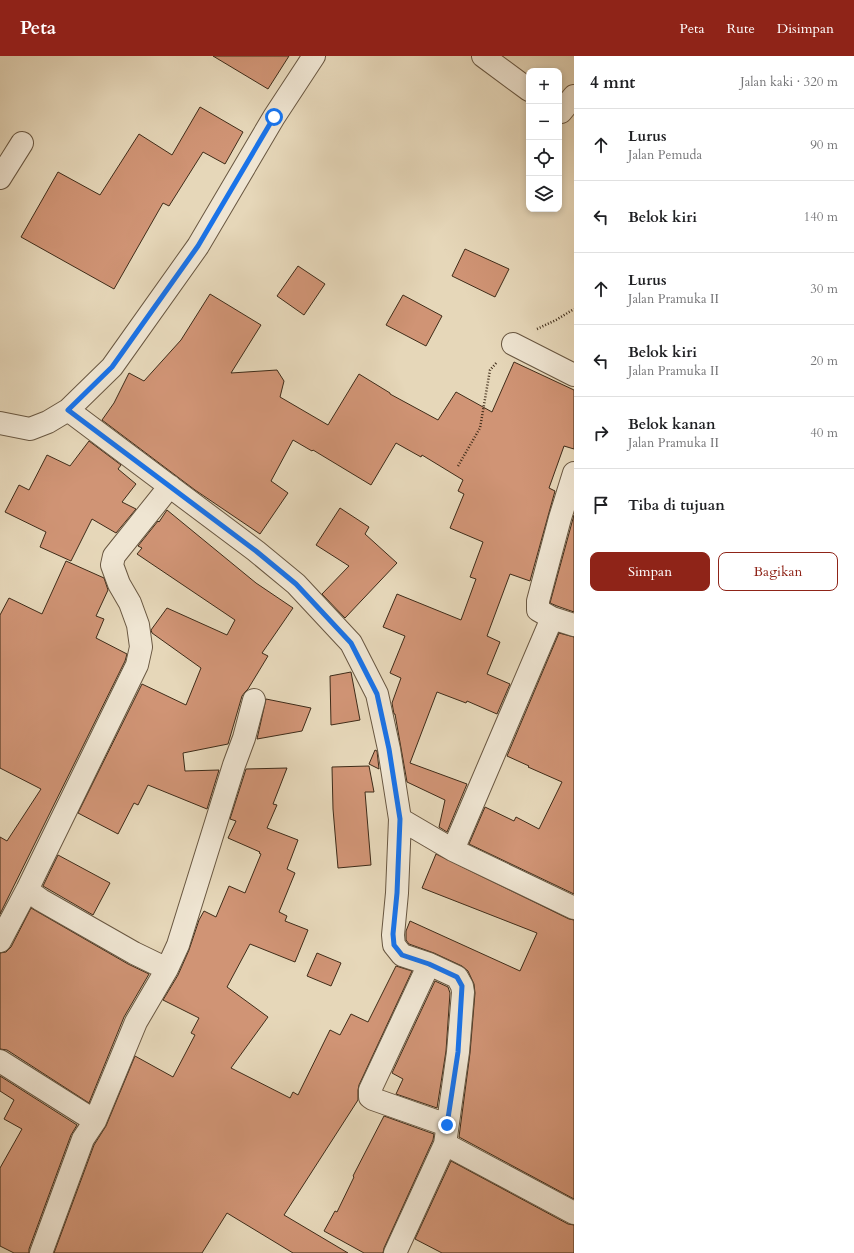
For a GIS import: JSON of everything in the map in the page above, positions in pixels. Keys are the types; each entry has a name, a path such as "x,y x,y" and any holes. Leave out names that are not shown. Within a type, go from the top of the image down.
{"street":[{"path":"0,423 30,429 48,422 68,410 112,367 198,246 274,117 314,56"},
{"path":"483,56 526,88"},
{"path":"0,178 22,142"},
{"path":"513,344 574,375"},
{"path":"68,410 256,551 296,584 351,643 377,694 389,749 400,819 397,893 393,934 394,945 402,955 429,964 457,977 462,986 458,1052 446,1134 395,1253"},
{"path":"574,473 560,518 538,601 538,610 552,618 574,625"},
{"path":"0,941 137,665 141,647 138,625 130,603 119,584 112,565 114,556 170,486"},
{"path":"453,850 552,618"},
{"path":"41,1253 83,1139 95,1120 136,1022 168,969 178,945 234,765 244,738 254,700"},
{"path":"400,819 453,850 574,908"},
{"path":"26,890 134,953 168,969"},
{"path":"429,964 370,1090 370,1096 372,1099 446,1134 574,1213"},
{"path":"0,1061 95,1120"}],"path":[{"path":"458,466 480,428 490,370 513,344 524,336 574,309"}],"building":[{"path":"213,56 289,56 268,89"},
{"path":"200,107 243,132 225,164 203,152 169,206 163,203 114,289 21,237 58,172 100,195 139,134 172,155"},
{"path":"465,249 509,269 495,297 452,276"},
{"path":"298,266 325,284 304,315 277,296"},
{"path":"210,294 261,325 231,373 277,370 284,381 280,397 328,425 359,374 390,394 438,420 456,392 492,412 514,362 574,390 574,449 564,446 549,488 555,491 530,581 510,574 487,636 500,642 487,674 510,684 497,714 467,701 466,703 437,692 410,763 467,784 447,832 439,827 445,800 407,782 392,703 401,678 390,673 405,636 383,627 397,594 461,620 476,579 470,577 483,542 450,528 464,494 458,491 463,480 422,455 421,457 396,443 371,485 313,450 312,451 293,440 271,481 288,493 260,534 195,490 102,420 114,403 129,373 144,381 181,340"},
{"path":"403,295 442,316 426,346 386,325"},
{"path":"89,441 121,465 118,469 136,484 122,502 136,509 116,533 92,519 71,561 40,547 46,532 5,512 19,485 29,490 47,455 70,466"},
{"path":"340,508 369,527 365,534 397,563 345,618 322,594 349,566 316,545"},
{"path":"167,510 256,583 293,608 262,653 268,656 248,689 242,696 228,744 183,753 185,771 219,770 207,809 148,785 138,805 134,803 118,834 78,813 142,684 186,705 201,668 152,633 151,630 167,608 227,635 235,620 137,554 142,548 138,546 158,521 159,522"},
{"path":"574,515 574,612 550,603"},
{"path":"66,561 104,578 108,590 96,616 104,619 96,638 127,654 125,661 0,914 0,837 7,841 41,789 0,768 0,615 9,598 42,614"},
{"path":"559,633 574,637 574,894 469,844 485,807 514,821 516,817 539,829 562,782 507,756"},
{"path":"351,672 360,720 331,725 330,676"},
{"path":"266,699 311,708 302,731 257,739"},
{"path":"375,750 377,751 379,769 369,764"},
{"path":"369,766 374,792 365,792 371,865 338,868 333,809 332,767"},
{"path":"287,768 273,804 277,805 267,828 298,840 287,869 295,873 279,912 287,916 285,921 308,930 295,962 250,944 227,987 268,1017 231,1068 290,1098 293,1092 298,1095 330,1030 340,1035 351,1014 368,1022 396,966 412,971 359,1085 358,1100 284,1215 348,1253 293,1253 227,1213 202,1253 54,1253 94,1145 106,1126 135,1056 173,1077 195,1035 191,1033 199,1018 163,1000 178,975 189,950 199,920 204,911 216,917 229,886 245,893 261,854 259,853 260,852 228,838 236,821 230,819 246,769"},
{"path":"436,854 569,919 574,920 574,1199 459,1137 470,1053 475,993 474,984 468,971 462,966 434,953 409,944 406,940 406,931 410,921 520,971 537,933 422,888"},
{"path":"58,855 110,883 93,915 43,886"},
{"path":"31,908 128,964 149,974 124,1017 89,1103 7,1050 0,1049 0,953 6,952 11,947"},
{"path":"317,953 341,963 331,986 307,976"},
{"path":"435,981 448,987 450,993 446,1051 437,1108 396,1094 403,1079 392,1073"},
{"path":"0,1076 77,1125 71,1135 29,1249 29,1253 14,1253 0,1246 0,1168 22,1129 4,1119 14,1100 0,1091"},
{"path":"384,1116 434,1134 433,1140 383,1253 364,1253 324,1231 335,1211 337,1212 354,1177 353,1176"},
{"path":"451,1161 568,1224 574,1225 574,1253 442,1253 415,1239"}],"route":[{"path":"274,117 198,246 112,367 68,410 256,551 296,584 351,643 377,694 389,749 400,819 397,893 393,934 394,945 402,955 429,964 457,977 462,986 463,992 458,1052 447,1125"}]}
